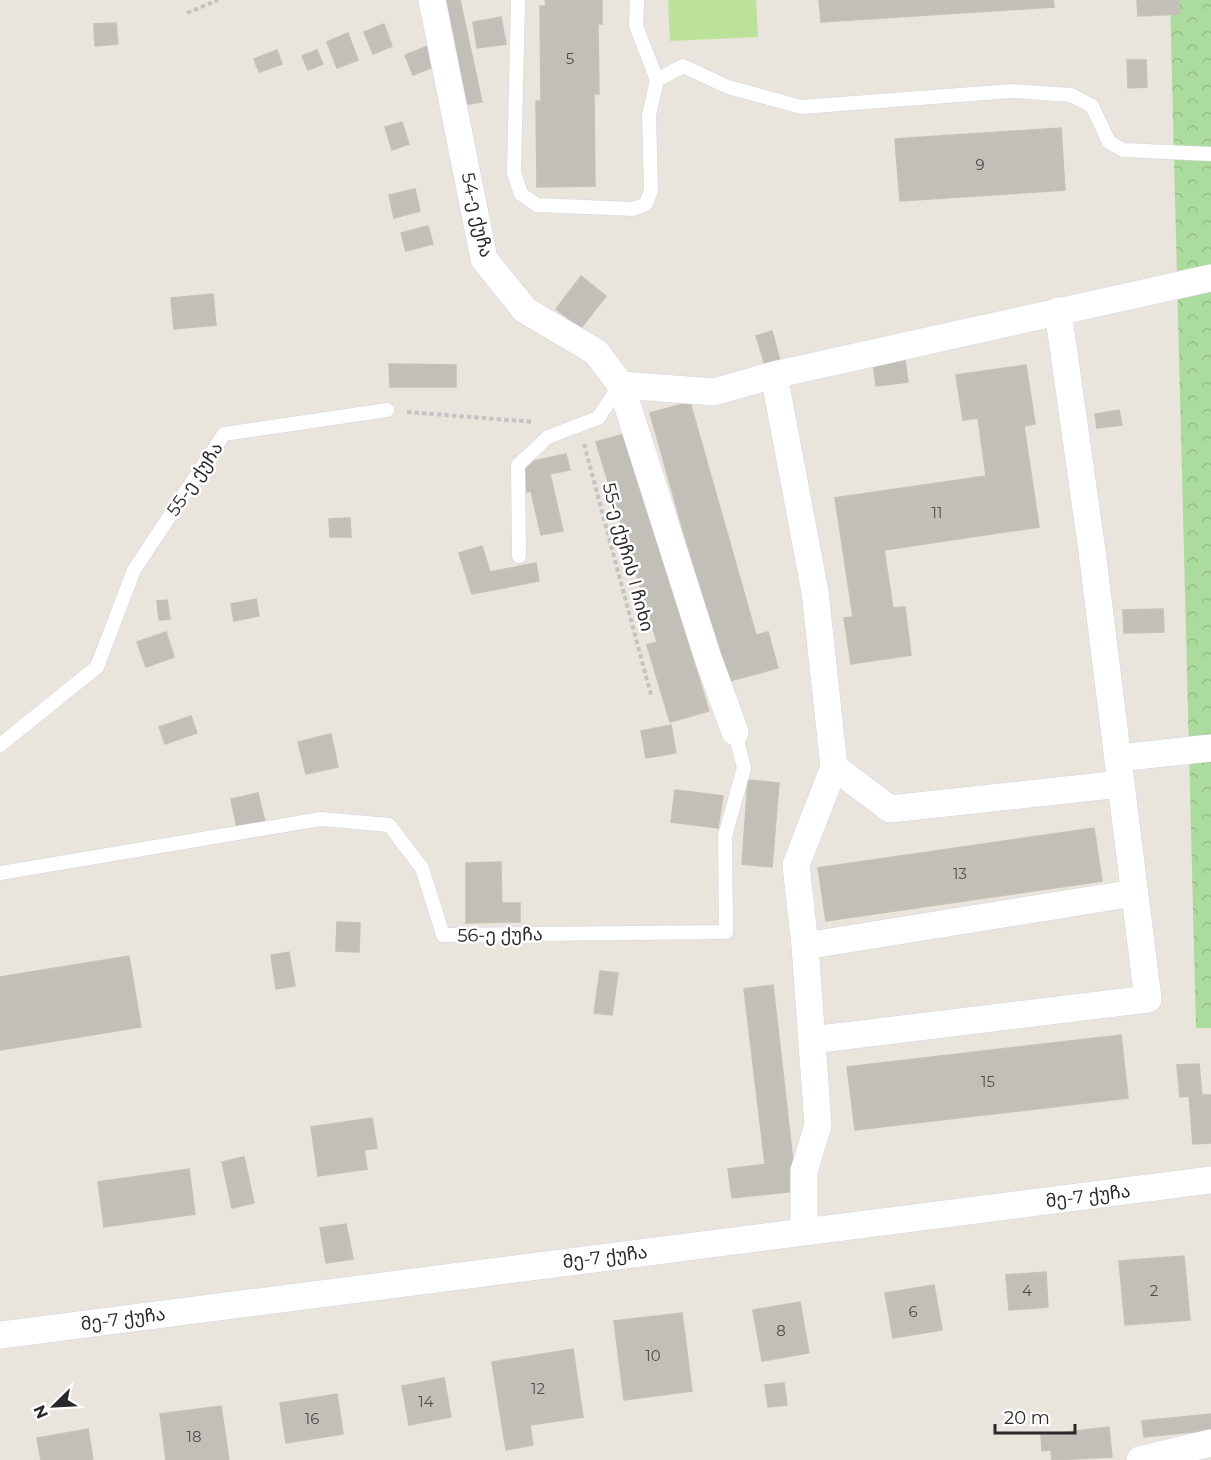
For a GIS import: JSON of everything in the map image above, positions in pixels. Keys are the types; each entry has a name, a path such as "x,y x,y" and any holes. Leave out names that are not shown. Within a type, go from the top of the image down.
{"street":[{"name":"54-ე ქუჩა","path":"432,0 484,259 525,310 596,352 621,385 708,658 735,732"},
{"path":"621,385 714,392 774,375 1211,278"},
{"path":"812,1040 1148,999 1092,551 1058,311"},
{"path":"774,375 815,592 834,767 796,865 805,946 818,1125 804,1171 804,1232"},
{"path":"834,767 890,809 1119,771 1211,748"},
{"path":"805,946 1134,893"},
{"name":"მე-7 ქუჩა","path":"0,1335 1211,1180"},
{"path":"1140,1460 1211,1443"}],"lane":[{"path":"518,0 514,173 521,194 537,205 633,208 646,204 651,190 650,115 657,80 636,26 637,0"},
{"path":"657,80 683,66 728,87 801,107 1012,91 1071,95 1092,106 1109,142 1123,150 1211,154"},
{"path":"519,556 518,465 548,437 598,418 621,385"},
{"name":"55-ე ქუჩა","path":"0,745 97,667 134,570 224,434 387,410"},
{"name":"56-ე ქუჩა","path":"0,873 321,819 389,825 422,868 443,935 726,932 725,836 744,768 735,732"}],"path":[{"path":"187,13 218,0"},
{"path":"387,410 578,425"},
{"name":"55-ე ქუჩის I ჩიხი","path":"578,425 651,695"}],"green space":[{"path":"668,0 756,0 758,37 670,41"},
{"path":"1170,0 1211,0 1211,1028 1196,1028"}],"building":[{"path":"442,0 460,0 482,102 464,105"},
{"path":"545,0 602,0 602,24 598,24 599,94 594,94 595,186 537,187 536,101 541,101 540,6 546,6"},
{"path":"819,0 1053,0 1054,7 821,22"},
{"path":"1137,0 1178,0 1179,14 1138,16"},
{"path":"501,17 506,44 477,48 473,22"},
{"path":"116,23 118,44 95,46 94,24"},
{"path":"384,24 392,46 373,54 364,32"},
{"path":"348,33 358,60 337,68 327,42"},
{"path":"431,45 438,65 413,75 405,55"},
{"path":"277,50 282,64 259,72 254,59"},
{"path":"317,50 323,64 308,70 302,56"},
{"path":"1127,60 1146,60 1147,87 1128,88"},
{"path":"402,122 409,144 392,150 385,127"},
{"path":"1061,128 1065,190 900,201 895,139"},
{"path":"415,189 420,211 394,218 389,195"},
{"path":"428,226 433,244 406,251 401,233"},
{"path":"581,276 606,296 581,328 556,309"},
{"path":"213,294 216,325 174,329 171,298"},
{"path":"772,331 780,361 765,365 756,336"},
{"path":"905,359 908,382 876,386 873,363"},
{"path":"389,364 456,365 456,387 390,387"},
{"path":"1026,365 1035,424 1024,426 1039,527 884,550 893,608 905,607 911,655 851,664 844,618 853,617 835,498 986,476 978,418 963,420 956,375"},
{"path":"690,402 756,635 768,632 778,668 726,682 650,413"},
{"path":"1119,410 1122,425 1097,428 1095,414"},
{"path":"624,434 709,711 670,722 647,645 657,642 596,442"},
{"path":"566,454 570,470 550,474 563,531 541,535 531,491 527,492 520,464"},
{"path":"350,518 351,537 330,537 329,519"},
{"path":"482,546 490,572 536,563 539,581 472,594 459,553"},
{"path":"256,599 259,616 234,621 231,604"},
{"path":"167,600 170,619 159,620 157,601"},
{"path":"1163,609 1164,632 1124,633 1123,610"},
{"path":"166,632 174,657 146,667 137,642"},
{"path":"191,716 197,733 165,744 159,727"},
{"path":"671,725 676,753 646,758 641,731"},
{"path":"331,734 338,767 306,774 298,742"},
{"path":"748,780 779,783 772,867 742,864"},
{"path":"675,790 723,796 718,828 671,822"},
{"path":"258,793 265,822 237,828 231,799"},
{"path":"1094,828 1102,881 826,921 818,868"},
{"path":"501,862 502,922 466,923 466,863"},
{"path":"502,903 520,903 520,922 502,922"},
{"path":"337,922 360,923 359,952 336,951"},
{"path":"289,952 295,986 276,989 271,955"},
{"path":"129,956 141,1027 0,1050 0,977"},
{"path":"600,971 618,973 612,1015 594,1013"},
{"path":"773,985 793,1161 765,1164 744,989"},
{"path":"1121,1035 1128,1098 855,1130 847,1067"},
{"path":"1199,1064 1202,1095 1180,1097 1177,1065"},
{"path":"1211,1095 1211,1143 1193,1144 1189,1096"},
{"path":"372,1118 377,1148 364,1150 367,1169 318,1176 311,1127"},
{"path":"244,1157 254,1203 232,1208 222,1162"},
{"path":"793,1161 797,1191 732,1198 728,1169"},
{"path":"189,1169 195,1214 104,1227 98,1182"},
{"path":"346,1224 353,1259 326,1263 320,1228"},
{"path":"1184,1256 1190,1320 1125,1325 1119,1261"},
{"path":"1046,1272 1048,1307 1009,1310 1006,1275"},
{"path":"934,1285 942,1330 893,1338 885,1293"},
{"path":"800,1302 809,1353 762,1361 753,1310"},
{"path":"682,1313 692,1391 624,1400 614,1321"},
{"path":"573,1349 583,1417 530,1425 533,1445 506,1450 492,1362"},
{"path":"444,1378 451,1417 409,1425 402,1386"},
{"path":"784,1383 787,1405 768,1407 765,1385"},
{"path":"337,1394 343,1434 286,1443 280,1403"},
{"path":"221,1406 229,1460 166,1460 160,1414"},
{"path":"1211,1414 1211,1430 1144,1437 1142,1421"},
{"path":"1109,1427 1112,1457 1052,1460 1051,1450 1042,1451 1041,1435"},
{"path":"88,1429 93,1460 41,1460 37,1438"}]}
